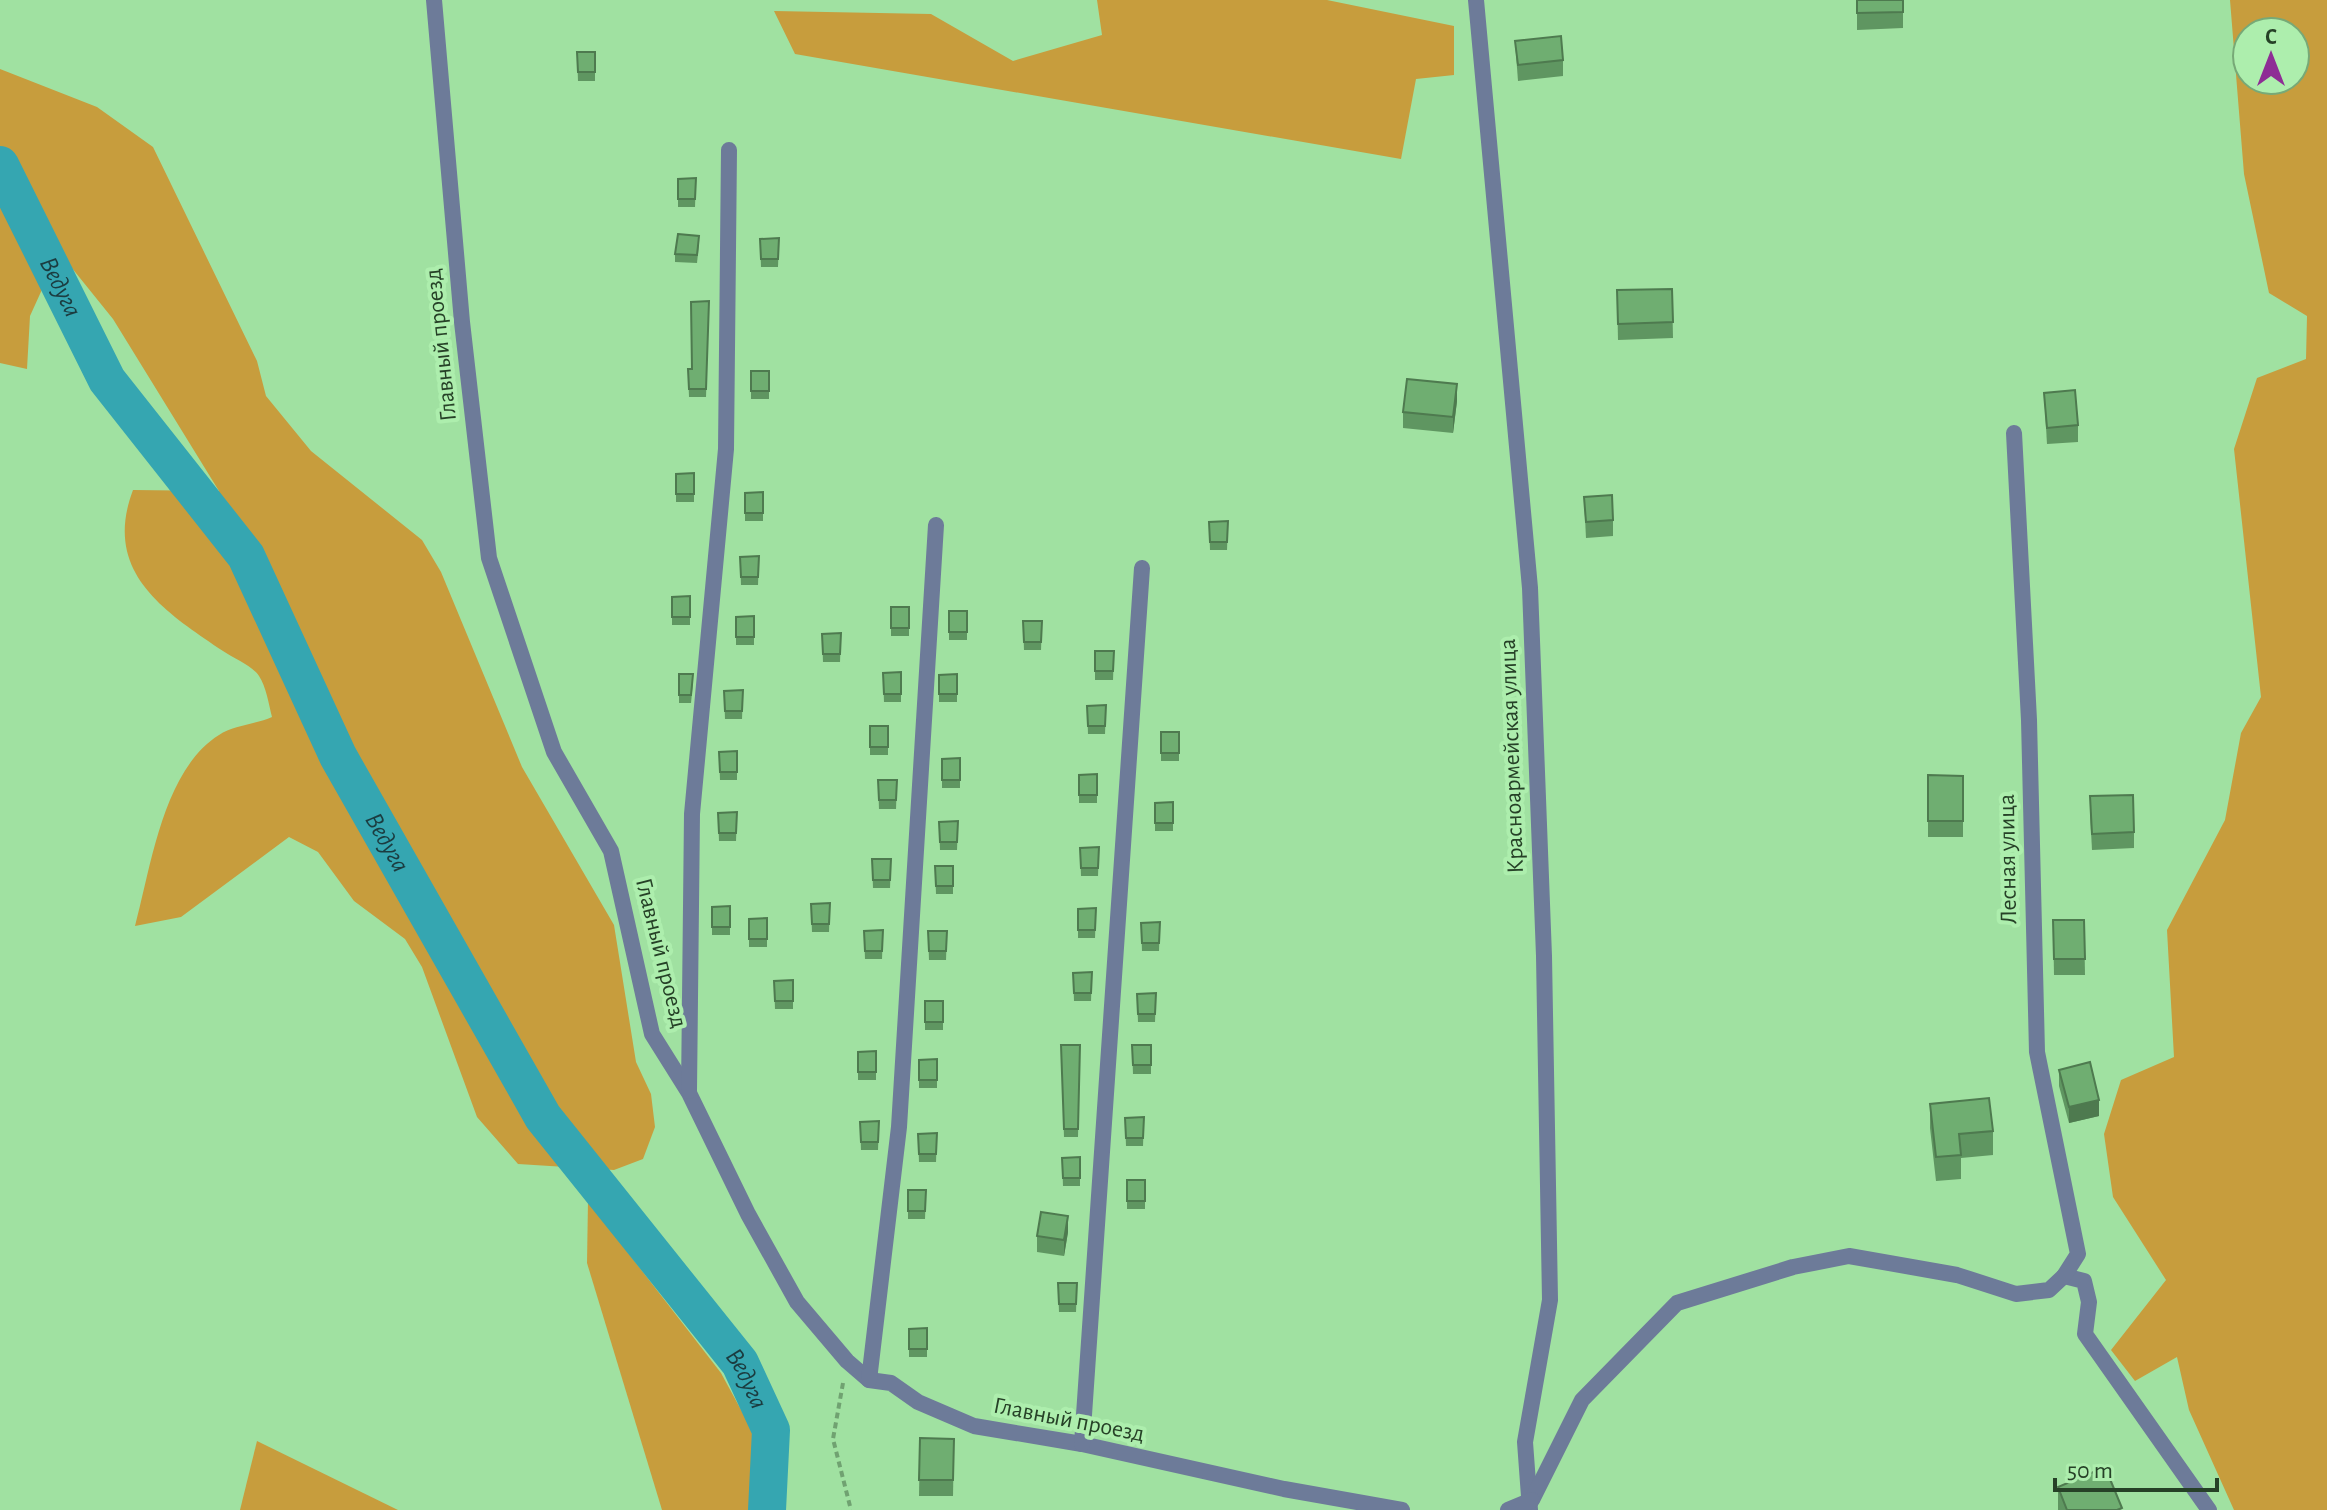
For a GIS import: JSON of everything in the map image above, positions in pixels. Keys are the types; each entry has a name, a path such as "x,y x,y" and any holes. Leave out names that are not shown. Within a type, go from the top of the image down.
{"street":[{"name":"Главный проезд","path":"434,0 462,322 489,558 554,752 611,851 652,1034 689,1093 748,1214 797,1302 847,1361 869,1380 891,1383 918,1402 974,1426 1082,1444 1284,1489 1402,1510"},
{"name":"Красноармейская улица","path":"1476,0 1530,588 1542,910 1550,1300 1525,1442 1531,1505"},
{"path":"689,1093 692,814 726,449 729,150"},
{"name":"Лесная улица","path":"2014,433 2029,720 2037,1052 2078,1254 2064,1276"},
{"path":"869,1380 899,1127 936,525"},
{"path":"1082,1444 1142,568"},
{"path":"1508,1510 1531,1505 1582,1400 1677,1303 1793,1267 1849,1256 1957,1275 2016,1294 2049,1290 2064,1276 2084,1281 2089,1302 2085,1334 2209,1510"}],"path":[{"path":"847,1361 833,1439 851,1510"}],"shaded area":[{"path":"1097,0 1327,0 1454,26 1454,75 1416,79 1401,159 795,54 774,11 931,14 1013,61 1102,35"},
{"path":"2230,0 2327,0 2327,1510 2234,1510 2189,1410 2177,1357 2135,1381 2111,1350 2166,1280 2113,1197 2104,1134 2121,1080 2174,1057 2167,930 2225,820 2241,733 2261,697 2234,449 2257,378 2306,359 2307,316 2269,293 2244,174 2238,96 2311,96 2311,16 2231,16"},
{"path":"0,69 97,107 153,147 257,361 266,396 311,451 422,540 441,572 522,767 614,925 636,1062 651,1094 655,1127 643,1159 614,1170 518,1164 477,1117 422,967 405,939 354,901 318,852 289,837 181,917 135,926 162,822 184,771 200,751 219,735 272,717 264,685 256,672 201,636 160,604 132,566 126,544 126,519 133,490 219,491 113,319 59,252 30,316 27,369 0,363"},
{"path":"588,1201 721,1373 752,1430 752,1510 662,1510 587,1263"},
{"path":"257,1441 398,1510 240,1510"}],"building":[{"path":"1857,0 1903,0 1903,12 1857,13"},
{"path":"1561,36 1563,60 1518,65 1515,41"},
{"path":"577,52 595,52 595,72 578,72"},
{"path":"696,178 695,199 678,199 678,179"},
{"path":"678,234 699,236 697,255 675,254"},
{"path":"779,238 778,259 761,259 760,239"},
{"path":"1672,289 1673,322 1618,324 1617,290"},
{"path":"709,301 706,389 689,389 688,369 692,369 691,302"},
{"path":"751,371 769,371 769,391 751,391"},
{"path":"1407,379 1457,384 1453,417 1403,412"},
{"path":"2075,390 2078,425 2047,428 2044,393"},
{"path":"694,473 694,494 676,494 676,474"},
{"path":"763,492 763,513 745,513 745,493"},
{"path":"1612,495 1613,520 1586,522 1584,497"},
{"path":"1228,521 1227,542 1210,542 1209,522"},
{"path":"759,556 758,577 741,577 740,557"},
{"path":"690,596 690,617 672,617 672,597"},
{"path":"891,607 909,607 909,628 891,628"},
{"path":"949,611 967,611 967,632 949,632"},
{"path":"754,616 754,637 736,637 736,617"},
{"path":"1023,621 1042,621 1041,642 1024,642"},
{"path":"841,633 840,654 823,654 822,634"},
{"path":"1095,651 1114,651 1113,671 1095,671"},
{"path":"901,672 901,694 884,694 883,673"},
{"path":"679,674 693,674 691,695 679,695"},
{"path":"957,674 957,694 939,694 939,675"},
{"path":"743,690 742,711 725,711 724,691"},
{"path":"1106,705 1105,726 1088,726 1087,706"},
{"path":"870,726 888,726 888,747 870,747"},
{"path":"1161,732 1179,732 1179,753 1161,753"},
{"path":"737,751 737,772 720,772 719,752"},
{"path":"960,758 960,780 942,780 942,759"},
{"path":"1097,774 1097,795 1079,795 1079,775"},
{"path":"1928,775 1963,776 1963,821 1928,821"},
{"path":"878,780 897,780 896,800 879,800"},
{"path":"2133,795 2134,832 2092,834 2090,796"},
{"path":"1173,802 1173,823 1155,823 1155,803"},
{"path":"737,812 736,833 719,833 718,813"},
{"path":"958,821 957,842 940,842 939,822"},
{"path":"1099,847 1098,868 1081,868 1080,848"},
{"path":"872,859 891,859 890,880 873,880"},
{"path":"935,866 953,866 953,886 936,886"},
{"path":"830,903 829,924 812,924 811,904"},
{"path":"730,906 730,927 712,927 712,907"},
{"path":"1096,908 1095,930 1078,930 1078,909"},
{"path":"767,918 767,939 749,939 749,919"},
{"path":"2053,920 2084,920 2085,959 2054,959"},
{"path":"1160,922 1159,943 1142,943 1141,923"},
{"path":"883,930 882,951 865,951 864,931"},
{"path":"928,931 947,931 946,951 929,951"},
{"path":"1092,972 1091,993 1074,993 1073,973"},
{"path":"793,980 793,1001 775,1001 774,981"},
{"path":"1156,993 1155,1014 1138,1014 1137,994"},
{"path":"925,1001 943,1001 943,1022 925,1022"},
{"path":"1061,1045 1080,1045 1078,1129 1064,1129"},
{"path":"1132,1045 1151,1045 1151,1065 1133,1065"},
{"path":"876,1051 876,1072 858,1072 858,1052"},
{"path":"937,1059 937,1080 919,1080 919,1060"},
{"path":"2090,1062 2099,1100 2069,1107 2059,1070"},
{"path":"1989,1098 1993,1131 1959,1134 1961,1155 1936,1157 1930,1104"},
{"path":"1144,1117 1143,1138 1126,1138 1125,1118"},
{"path":"879,1121 878,1142 861,1142 860,1122"},
{"path":"937,1133 936,1154 919,1154 918,1134"},
{"path":"1080,1157 1080,1178 1063,1178 1062,1158"},
{"path":"1127,1180 1145,1180 1145,1201 1127,1201"},
{"path":"908,1190 926,1190 925,1211 908,1211"},
{"path":"1041,1212 1068,1216 1064,1240 1037,1236"},
{"path":"1058,1283 1077,1283 1076,1304 1059,1304"},
{"path":"927,1328 927,1349 909,1349 909,1329"},
{"path":"920,1438 954,1439 953,1480 919,1480"},
{"path":"2105,1467 2122,1508 2067,1510 2058,1487"}],"waterway":[{"name":"Ведуга","path":"0,165 107,380 246,556 338,756 543,1117 740,1363 771,1430 767,1510"}]}
